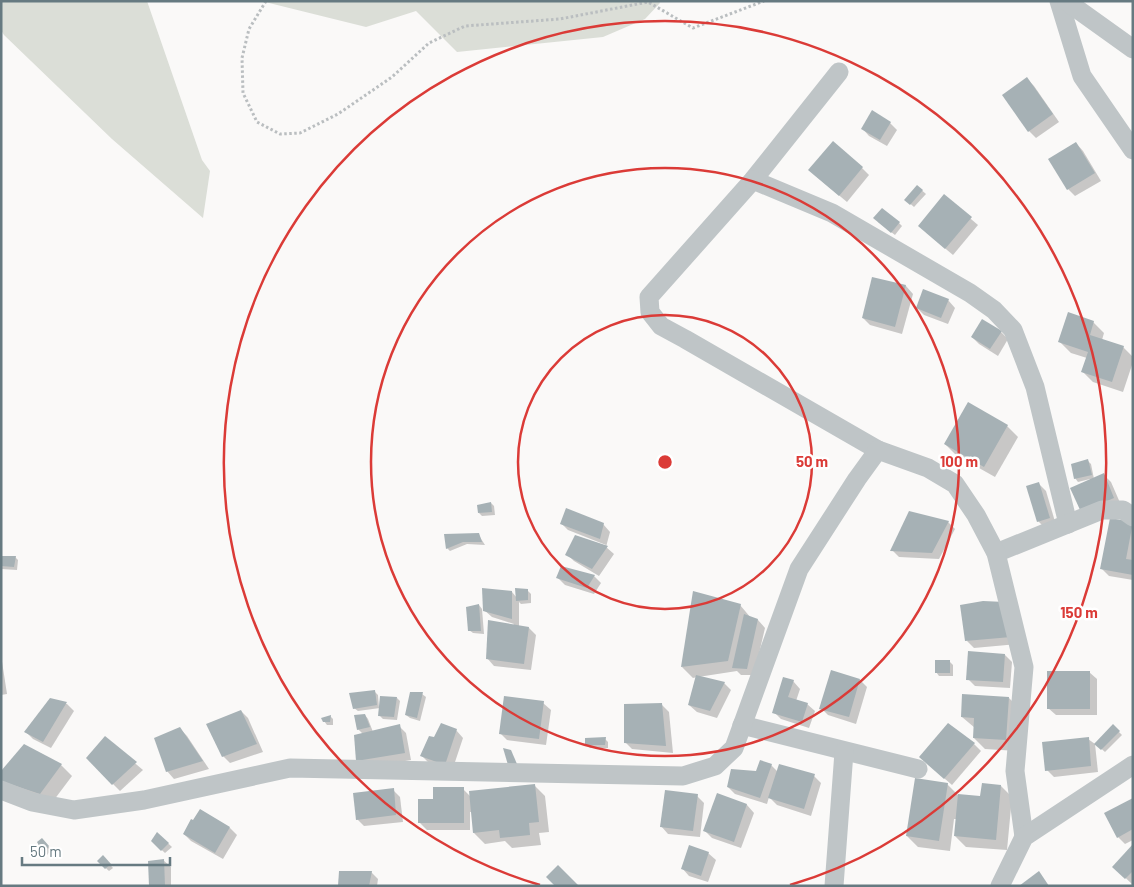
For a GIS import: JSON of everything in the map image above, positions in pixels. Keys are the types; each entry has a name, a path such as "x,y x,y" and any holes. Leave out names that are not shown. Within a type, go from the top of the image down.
{"street":[{"path":"1059,1 1082,76 1133,150"},
{"path":"1066,1 1133,49"},
{"path":"840,72 753,180 649,297 650,312 661,326 878,450 928,468 955,484 976,515 996,553 1024,667 1015,772 1024,837"},
{"path":"753,180 832,213 962,288 994,310 1013,330 1035,387 1068,524"},
{"path":"1,790 32,802 74,810 144,800 290,768 683,776 715,766 734,748 800,569 857,478 878,450"},
{"path":"996,553 1102,510 1123,510 1133,518"},
{"path":"742,725 918,769"},
{"path":"834,886 844,752"},
{"path":"1000,886 1024,837 1133,765"}],"path":[{"path":"266,1 249,30 242,58 243,93 256,122 280,134 300,133 338,114 392,77 428,43 465,26 560,20 648,2 693,28 764,1"}],"shaded area":[{"path":"1,1 147,1 202,160 210,171 203,218 112,139 4,35 1,30"},
{"path":"261,1 659,1 660,3 645,19 603,37 457,52 416,11 366,27"}],"building":[{"path":"1027,77 1053,114 1028,132 1002,95"},
{"path":"872,110 891,122 880,140 861,129"},
{"path":"833,141 863,167 839,196 808,170"},
{"path":"1076,142 1095,173 1067,190 1048,159"},
{"path":"917,185 923,190 910,205 904,200"},
{"path":"944,194 972,217 945,249 918,226"},
{"path":"882,208 900,222 891,233 873,218"},
{"path":"872,277 906,285 895,327 862,318"},
{"path":"923,289 949,299 941,318 916,308"},
{"path":"1068,312 1094,321 1090,335 1124,346 1112,382 1081,372 1088,352 1058,342"},
{"path":"982,319 1002,331 990,349 971,337"},
{"path":"968,402 1008,425 984,467 944,444"},
{"path":"1088,459 1092,475 1074,479 1071,464"},
{"path":"1104,473 1114,498 1081,512 1070,488"},
{"path":"1039,482 1050,518 1037,522 1026,486"},
{"path":"491,502 492,512 478,513 477,505"},
{"path":"566,508 604,523 600,539 560,524"},
{"path":"909,511 949,521 932,553 890,551"},
{"path":"1110,518 1133,522 1126,559 1133,560 1133,575 1100,569"},
{"path":"479,533 482,542 463,542 446,549 444,534"},
{"path":"575,535 608,546 592,569 565,555"},
{"path":"1,556 16,556 14,567 1,566"},
{"path":"561,566 595,575 587,588 556,578"},
{"path":"482,588 512,591 512,619 483,611"},
{"path":"515,588 528,589 528,600 516,601"},
{"path":"693,591 741,604 728,661 681,667"},
{"path":"983,601 1005,602 1011,637 965,641 960,605"},
{"path":"479,604 481,631 468,631 466,607"},
{"path":"744,614 758,619 747,669 732,668"},
{"path":"488,620 529,627 524,664 486,659"},
{"path":"968,651 1005,654 1003,682 966,680"},
{"path":"935,660 950,660 950,673 935,673"},
{"path":"831,670 860,679 849,717 819,709"},
{"path":"1047,671 1090,671 1090,709 1047,709"},
{"path":"696,675 725,682 710,711 688,705"},
{"path":"783,677 794,680 788,697 808,703 802,722 772,713"},
{"path":"375,690 377,705 353,709 349,693"},
{"path":"410,692 423,692 417,718 405,715"},
{"path":"962,694 1009,697 1006,740 973,738 974,718 961,717"},
{"path":"380,696 397,697 394,717 378,716"},
{"path":"504,696 544,701 539,739 499,734"},
{"path":"50,698 67,702 43,742 24,732"},
{"path":"662,703 666,746 624,743 624,704"},
{"path":"241,710 257,744 222,757 206,724"},
{"path":"365,714 370,727 357,730 354,715"},
{"path":"331,715 330,722 323,722 321,718"},
{"path":"441,723 457,729 445,765 420,756 429,736 434,737"},
{"path":"948,723 975,743 944,779 919,757"},
{"path":"400,724 405,753 356,761 354,735"},
{"path":"1113,724 1120,731 1101,750 1094,744"},
{"path":"180,727 203,761 166,772 154,738"},
{"path":"105,736 137,762 112,785 86,758"},
{"path":"606,737 605,745 585,745 585,738"},
{"path":"1089,737 1091,766 1045,771 1042,742"},
{"path":"24,744 62,764 40,794 1,781 1,771"},
{"path":"503,748 511,750 517,764 508,765"},
{"path":"760,760 772,764 760,798 727,787 731,769 756,771"},
{"path":"779,764 815,774 804,809 768,798"},
{"path":"915,778 948,783 939,841 906,836"},
{"path":"982,783 1001,785 996,840 954,836 958,794 980,796"},
{"path":"535,784 539,822 529,823 530,835 500,838 499,830 473,833 469,791"},
{"path":"433,787 464,787 464,823 418,823 418,799 433,799"},
{"path":"394,788 396,815 356,820 353,793"},
{"path":"665,790 698,794 693,831 660,827"},
{"path":"717,793 747,804 734,842 703,831"},
{"path":"1133,798 1133,829 1117,838 1104,813"},
{"path":"200,809 230,827 215,853 183,834 191,819 193,820"},
{"path":"157,832 169,843 161,851 151,841"},
{"path":"42,838 49,846 43,853 37,842"},
{"path":"1133,844 1133,871 1125,879 1112,867"},
{"path":"689,845 709,852 701,876 681,869"},
{"path":"103,855 111,864 105,869 97,861"},
{"path":"164,859 165,886 149,886 148,861"},
{"path":"558,865 579,886 555,886 546,877"},
{"path":"339,871 372,871 369,886 338,886"},
{"path":"1039,871 1049,886 1019,886"}]}
